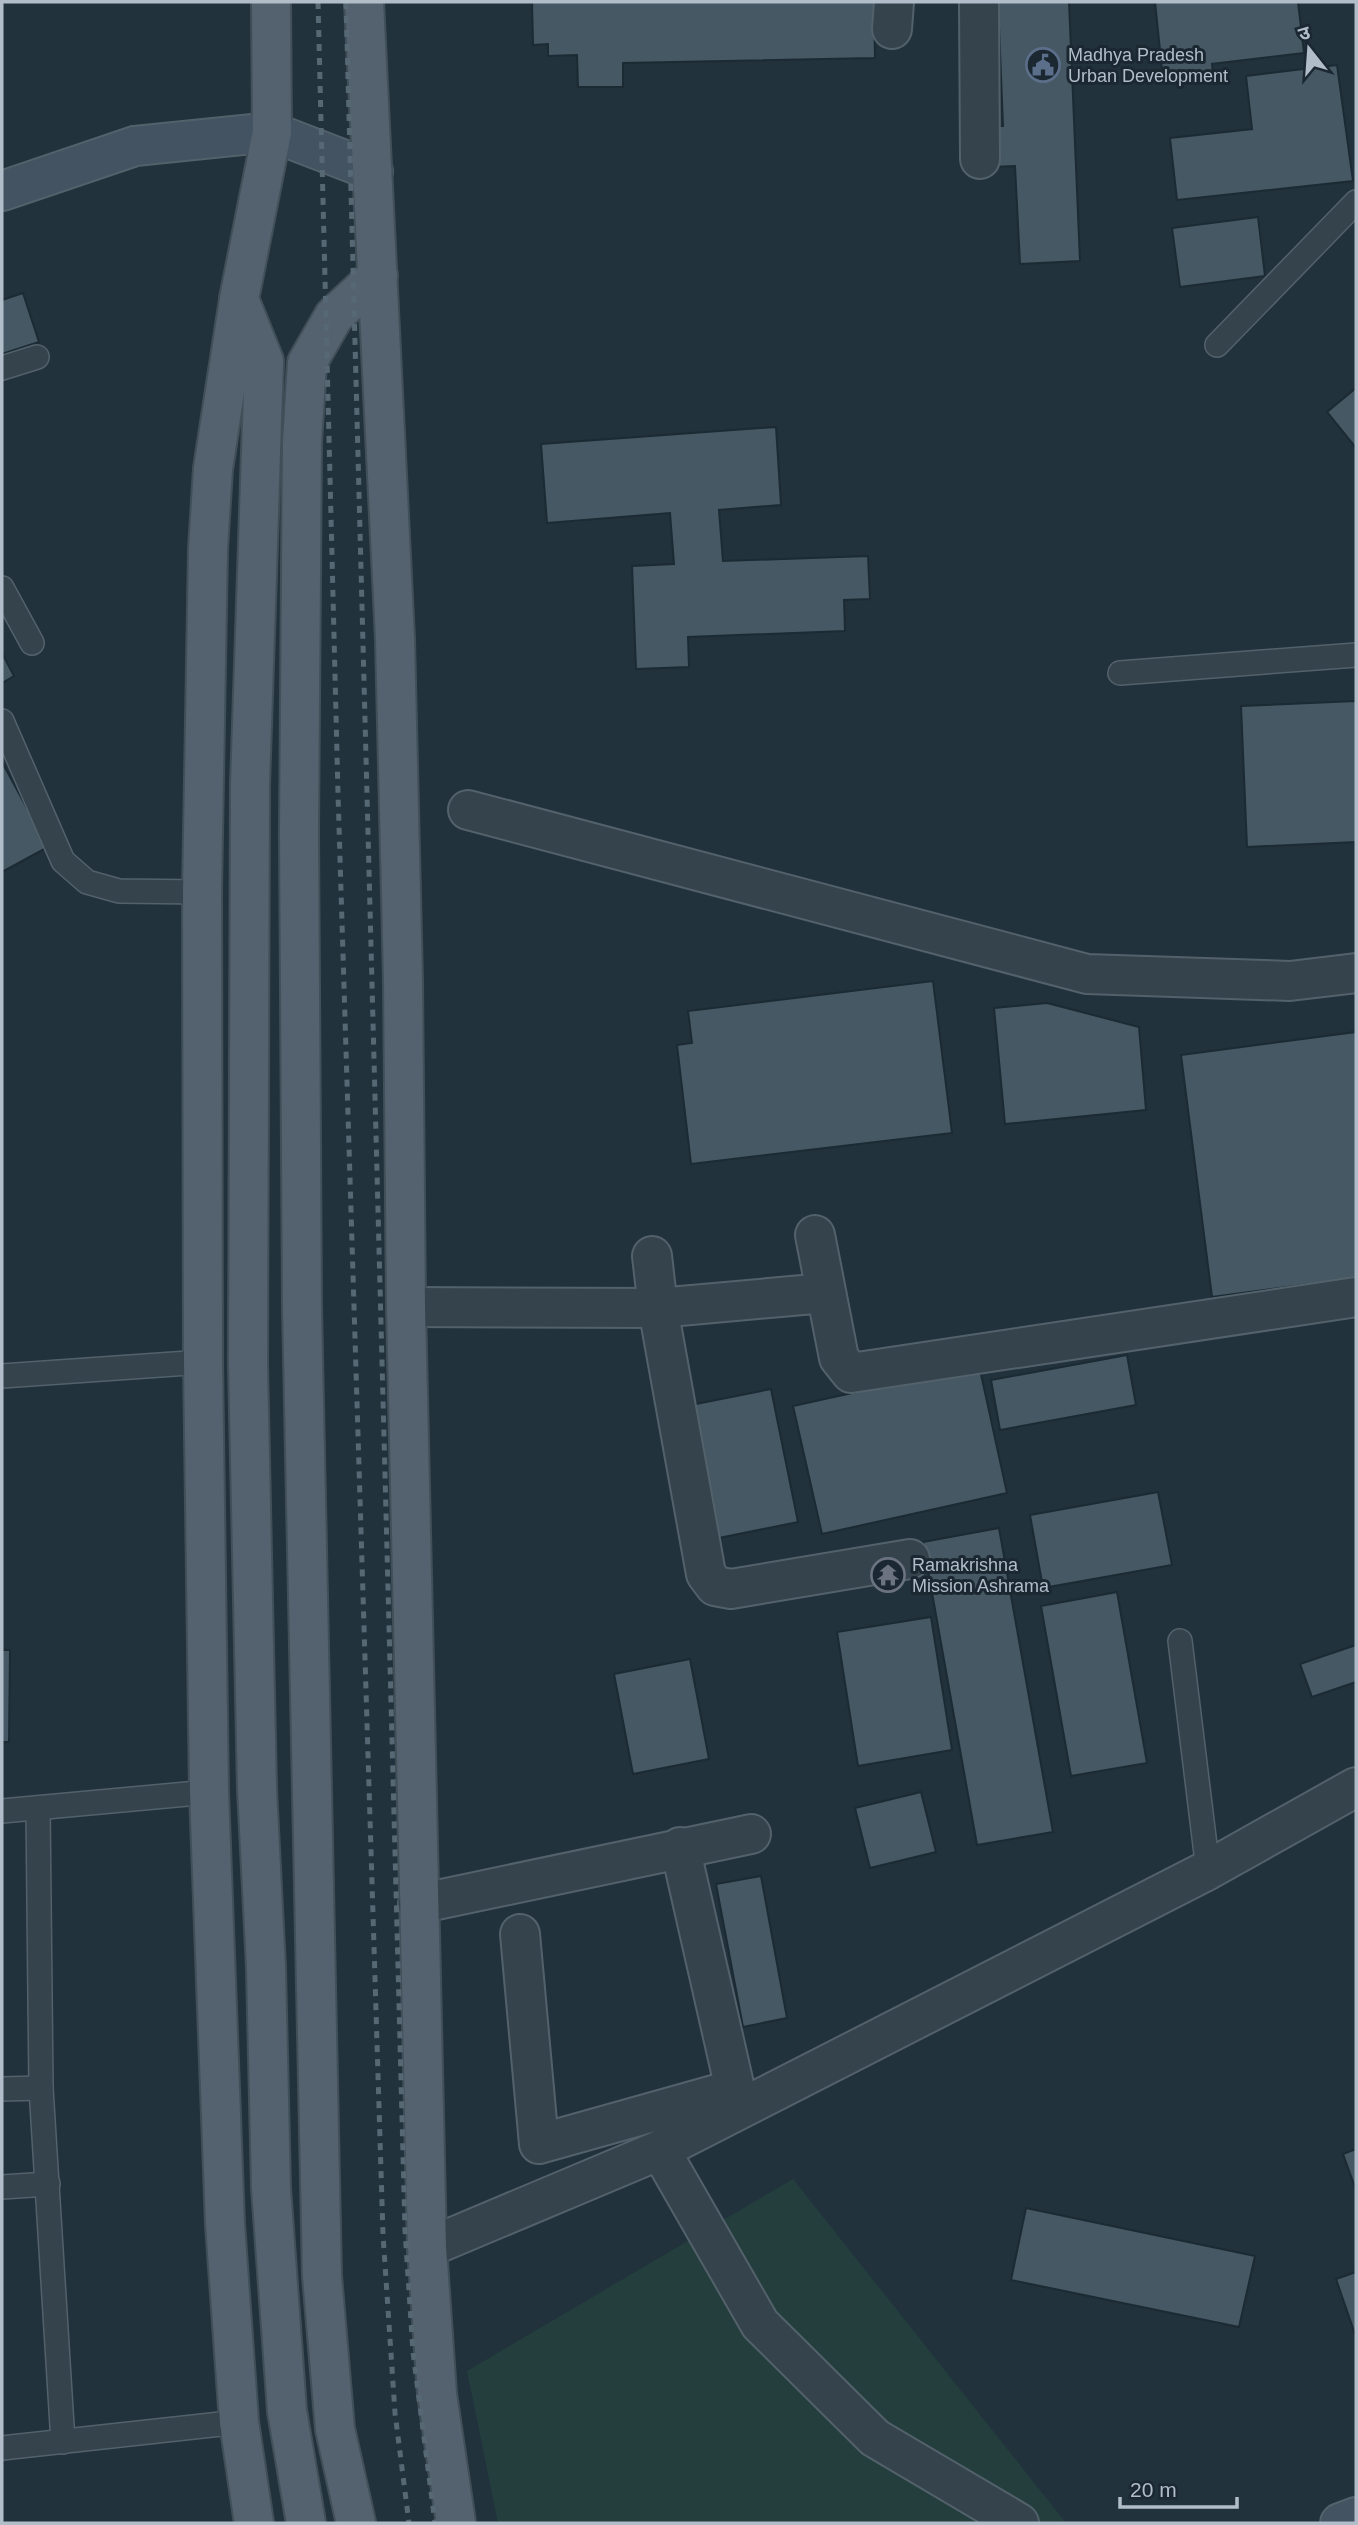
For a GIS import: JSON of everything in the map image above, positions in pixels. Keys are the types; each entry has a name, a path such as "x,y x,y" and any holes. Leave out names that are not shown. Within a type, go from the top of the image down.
{"main road":[{"path":"254,2523 239,2422 225,2224 209,1792 203,1362 202,892 213,469 239,299 272,132 271,2"},
{"path":"365,2 395,639 403,967 406,1307 427,2248 437,2394 456,2523"},
{"path":"356,2523 335,2429 322,2276 302,1307 299,818 302,442 307,363 334,316 378,275"},
{"path":"239,299 264,361 250,785 247,1351 257,1790 266,1968 271,2189 287,2411 306,2523"}],"street":[{"path":"979,2 979,159"},
{"path":"2,191 135,146 272,132 373,171"},
{"path":"468,810 1087,974 1290,981 1356,973"},
{"path":"815,1235 839,1357 851,1373 1356,1297"},
{"path":"652,1256 658,1308 706,1574 715,1586 731,1589 910,1559"},
{"path":"406,1307 658,1308 825,1293"},
{"path":"427,2248 660,2150 1208,1870 1356,1787"},
{"path":"418,1904 751,1834"},
{"path":"520,1934 539,2144 735,2089 680,1847"},
{"path":"660,2150 760,2324 875,2438 1019,2523"}],"lane":[{"path":"1217,345 1356,202"},
{"path":"2,368 37,357"},
{"path":"2,588 32,643"},
{"path":"1120,673 1356,655"},
{"path":"2,722 63,861 87,882 119,891 202,892"},
{"path":"2,1376 203,1362"},
{"path":"1180,1641 1208,1870"},
{"path":"2,1811 209,1792"},
{"path":"38,1808 41,2088 63,2442"},
{"path":"2,2089 41,2088"},
{"path":"2,2187 48,2184"},
{"path":"2,2448 239,2422"}],"green space":[{"path":"793,2179 1066,2523 498,2523 467,2371"}],"building":[{"path":"532,2 874,2 875,58 623,63 623,87 578,87 577,55 548,56 548,44 533,45"},
{"path":"998,2 1069,2 1080,261 1020,264 1015,166 991,167 989,126 1003,126"},
{"path":"1155,2 1298,2 1304,53 1212,64 1213,74 1163,79"},
{"path":"1337,65 1353,181 1177,200 1170,138 1252,129 1246,76"},
{"path":"1258,217 1265,276 1180,287 1172,228"},
{"path":"23,293 39,342 2,354 2,300"},
{"path":"1356,388 1356,448 1327,412"},
{"path":"776,427 781,505 719,510 723,561 868,556 870,599 844,600 845,631 688,637 689,667 636,669 632,566 674,564 670,513 547,523 541,444"},
{"path":"2,653 14,676 2,683"},
{"path":"1356,701 1356,842 1247,847 1241,706"},
{"path":"2,762 48,847 2,872"},
{"path":"933,981 952,1133 691,1164 677,1045 692,1043 688,1011"},
{"path":"1047,1003 1139,1027 1146,1110 1005,1124 994,1008"},
{"path":"1356,1032 1356,1278 1212,1297 1181,1055"},
{"path":"1127,1355 1136,1405 1000,1430 991,1380"},
{"path":"979,1365 1007,1493 822,1534 793,1406"},
{"path":"771,1389 798,1522 719,1538 691,1405"},
{"path":"1158,1492 1172,1565 1043,1588 1030,1515"},
{"path":"999,1528 1053,1832 977,1845 923,1542"},
{"path":"1117,1592 1147,1763 1071,1776 1041,1606"},
{"path":"931,1617 952,1750 858,1766 837,1632"},
{"path":"1356,1645 1356,1682 1312,1697 1300,1664"},
{"path":"2,1650 10,1650 9,1742 2,1742"},
{"path":"690,1659 709,1759 633,1774 614,1674"},
{"path":"921,1792 936,1852 870,1868 855,1808"},
{"path":"761,1876 787,2018 743,2027 716,1884"},
{"path":"1356,2149 1356,2190 1343,2154"},
{"path":"1026,2208 1255,2256 1239,2327 1011,2280"},
{"path":"1356,2272 1356,2337 1336,2279"}],"railway":[{"path":"318,2 338,794 383,2235 395,2413 409,2523"},
{"path":"346,2 405,2230 413,2352 435,2523"}],"place":[{"name":"Madhya Pradesh Urban Development","path":"1043,65"},
{"name":"Ramakrishna Mission Ashrama","path":"888,1575"}]}
